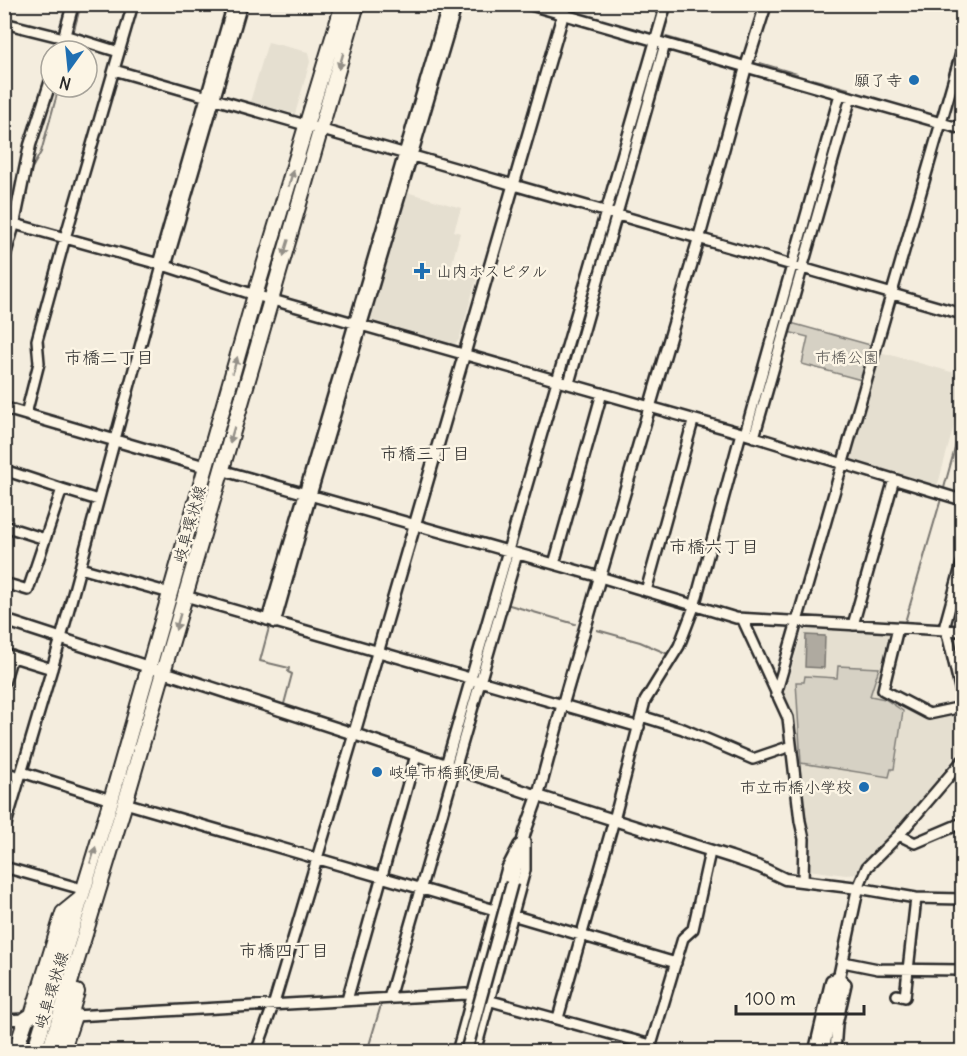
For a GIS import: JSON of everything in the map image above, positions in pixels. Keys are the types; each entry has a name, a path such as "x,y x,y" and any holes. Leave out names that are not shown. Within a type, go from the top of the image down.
{"main road":[{"name":"岐阜環状線","path":"34,1052 80,895 111,800 255,295 343,4"},
{"name":"岐阜環状線","path":"49,1052 164,672 357,4"},
{"path":"15,1052 26,1019 32,1015 63,913 80,895"},
{"path":"63,1052 74,1016 72,1009 98,922 99,913 95,904"}],"street":[{"path":"69,37 73,4"},
{"path":"26,414 39,363 38,340 64,238 133,4"},
{"path":"4,831 61,638 162,265 210,98 233,4"},
{"path":"210,98 242,4"},
{"path":"408,155 448,4"},
{"path":"271,622 357,323 457,4"},
{"path":"527,4 564,10 661,42 963,129"},
{"path":"569,383 612,213 661,42 666,4"},
{"path":"466,1052 525,832 538,796 562,706 766,4"},
{"path":"256,1052 274,1003 354,734 564,10"},
{"path":"4,23 69,37 119,52"},
{"path":"776,694 962,53"},
{"path":"114,70 963,314"},
{"path":"797,266 840,94"},
{"path":"558,1018 615,820 645,701 679,646 693,607 851,97"},
{"path":"4,258 9,222 45,99"},
{"path":"390,998 421,888 450,767 513,552 558,381 612,213"},
{"path":"9,222 162,265 255,295 569,383 963,500"},
{"path":"554,564 602,393"},
{"path":"4,408 206,467"},
{"path":"645,591 693,421"},
{"path":"4,470 98,500"},
{"path":"222,470 743,620 963,631"},
{"path":"853,625 894,479"},
{"path":"4,583 28,590 62,489"},
{"path":"4,526 45,539"},
{"path":"963,563 945,625 963,696"},
{"path":"80,568 170,593"},
{"path":"185,597 639,727"},
{"path":"4,620 760,867 784,879 916,898 963,898"},
{"path":"743,620 788,717 804,839 803,881"},
{"path":"898,628 883,690 929,714 963,707"},
{"path":"4,683 8,655 52,669"},
{"path":"641,716 683,729 753,759 791,746"},
{"path":"347,1000 380,876 416,755"},
{"path":"824,1052 858,888 867,867 899,835 963,761"},
{"path":"4,772 111,800"},
{"path":"125,804 495,910"},
{"path":"899,835 915,843 963,823"},
{"path":"458,1052 507,868 525,832"},
{"path":"475,1052 525,870 525,832"},
{"path":"74,1016 466,994 558,1018 650,1048 683,938 693,929 710,852"},
{"path":"4,867 80,895"},
{"path":"897,995 905,997 916,898"},
{"path":"512,915 676,963"},
{"path":"843,962 878,969 963,970"},
{"path":"814,1052 831,980 839,977"},
{"path":"835,1052 837,1024 846,984 839,977"},
{"path":"4,1020 26,1019"}],"shaded area":[{"path":"268,42 308,52 310,62 295,114 250,102"},
{"name":"山内ホスピタル","path":"403,191 461,208 454,231 460,233 451,267 478,274 459,340 454,344 367,319"},
{"path":"880,352 962,375 962,396 938,484 935,486 849,460"},
{"name":"市立市橋小学校","path":"804,628 893,633 875,693 891,696 928,717 962,711 962,748 878,852 855,874 808,870 782,699"},
{"path":"806,635 825,636 824,668 805,667"}],"green space":[{"name":"市橋公園","path":"791,323 874,346 865,381 802,364 808,337 788,332"},
{"path":"838,666 879,668 870,696 885,699 903,711 894,769 891,769 889,777 801,763 796,682 804,682 805,676 837,678"}],"waterway":[{"path":"73,34 81,4"},
{"path":"672,4 663,36 738,58"},
{"path":"613,205 659,50"},
{"path":"760,63 797,74"},
{"path":"812,79 849,89 848,92"},
{"path":"22,212 31,170 41,152 56,99"},
{"path":"800,259 816,204"},
{"path":"564,373 609,219"},
{"path":"783,319 796,274"},
{"path":"514,546 559,392"},
{"path":"944,488 962,423"},
{"path":"905,622 941,499"},
{"path":"478,673 510,559"},
{"path":"506,604 575,624"},
{"path":"270,624 260,661 289,668 288,672 292,674 284,704"},
{"path":"597,630 640,642 668,654"},
{"path":"453,758 473,687"},
{"path":"440,801 448,775"},
{"path":"418,878 438,810"},
{"path":"405,923 413,893"},
{"path":"385,992 403,929"},
{"path":"367,1052 381,1005"}],"place":[{"name":"願了寺","path":"914,80"},
{"name":"山内ホスピタル","path":"422,271"},
{"name":"岐阜市橋郵便局","path":"377,772"},
{"name":"市立市橋小学校","path":"864,787"}],"district":[{"name":"市橋二丁目","path":"109,357"},
{"name":"市橋三丁目","path":"425,453"},
{"name":"市橋六丁目","path":"714,546"},
{"name":"市橋四丁目","path":"284,950"}]}
